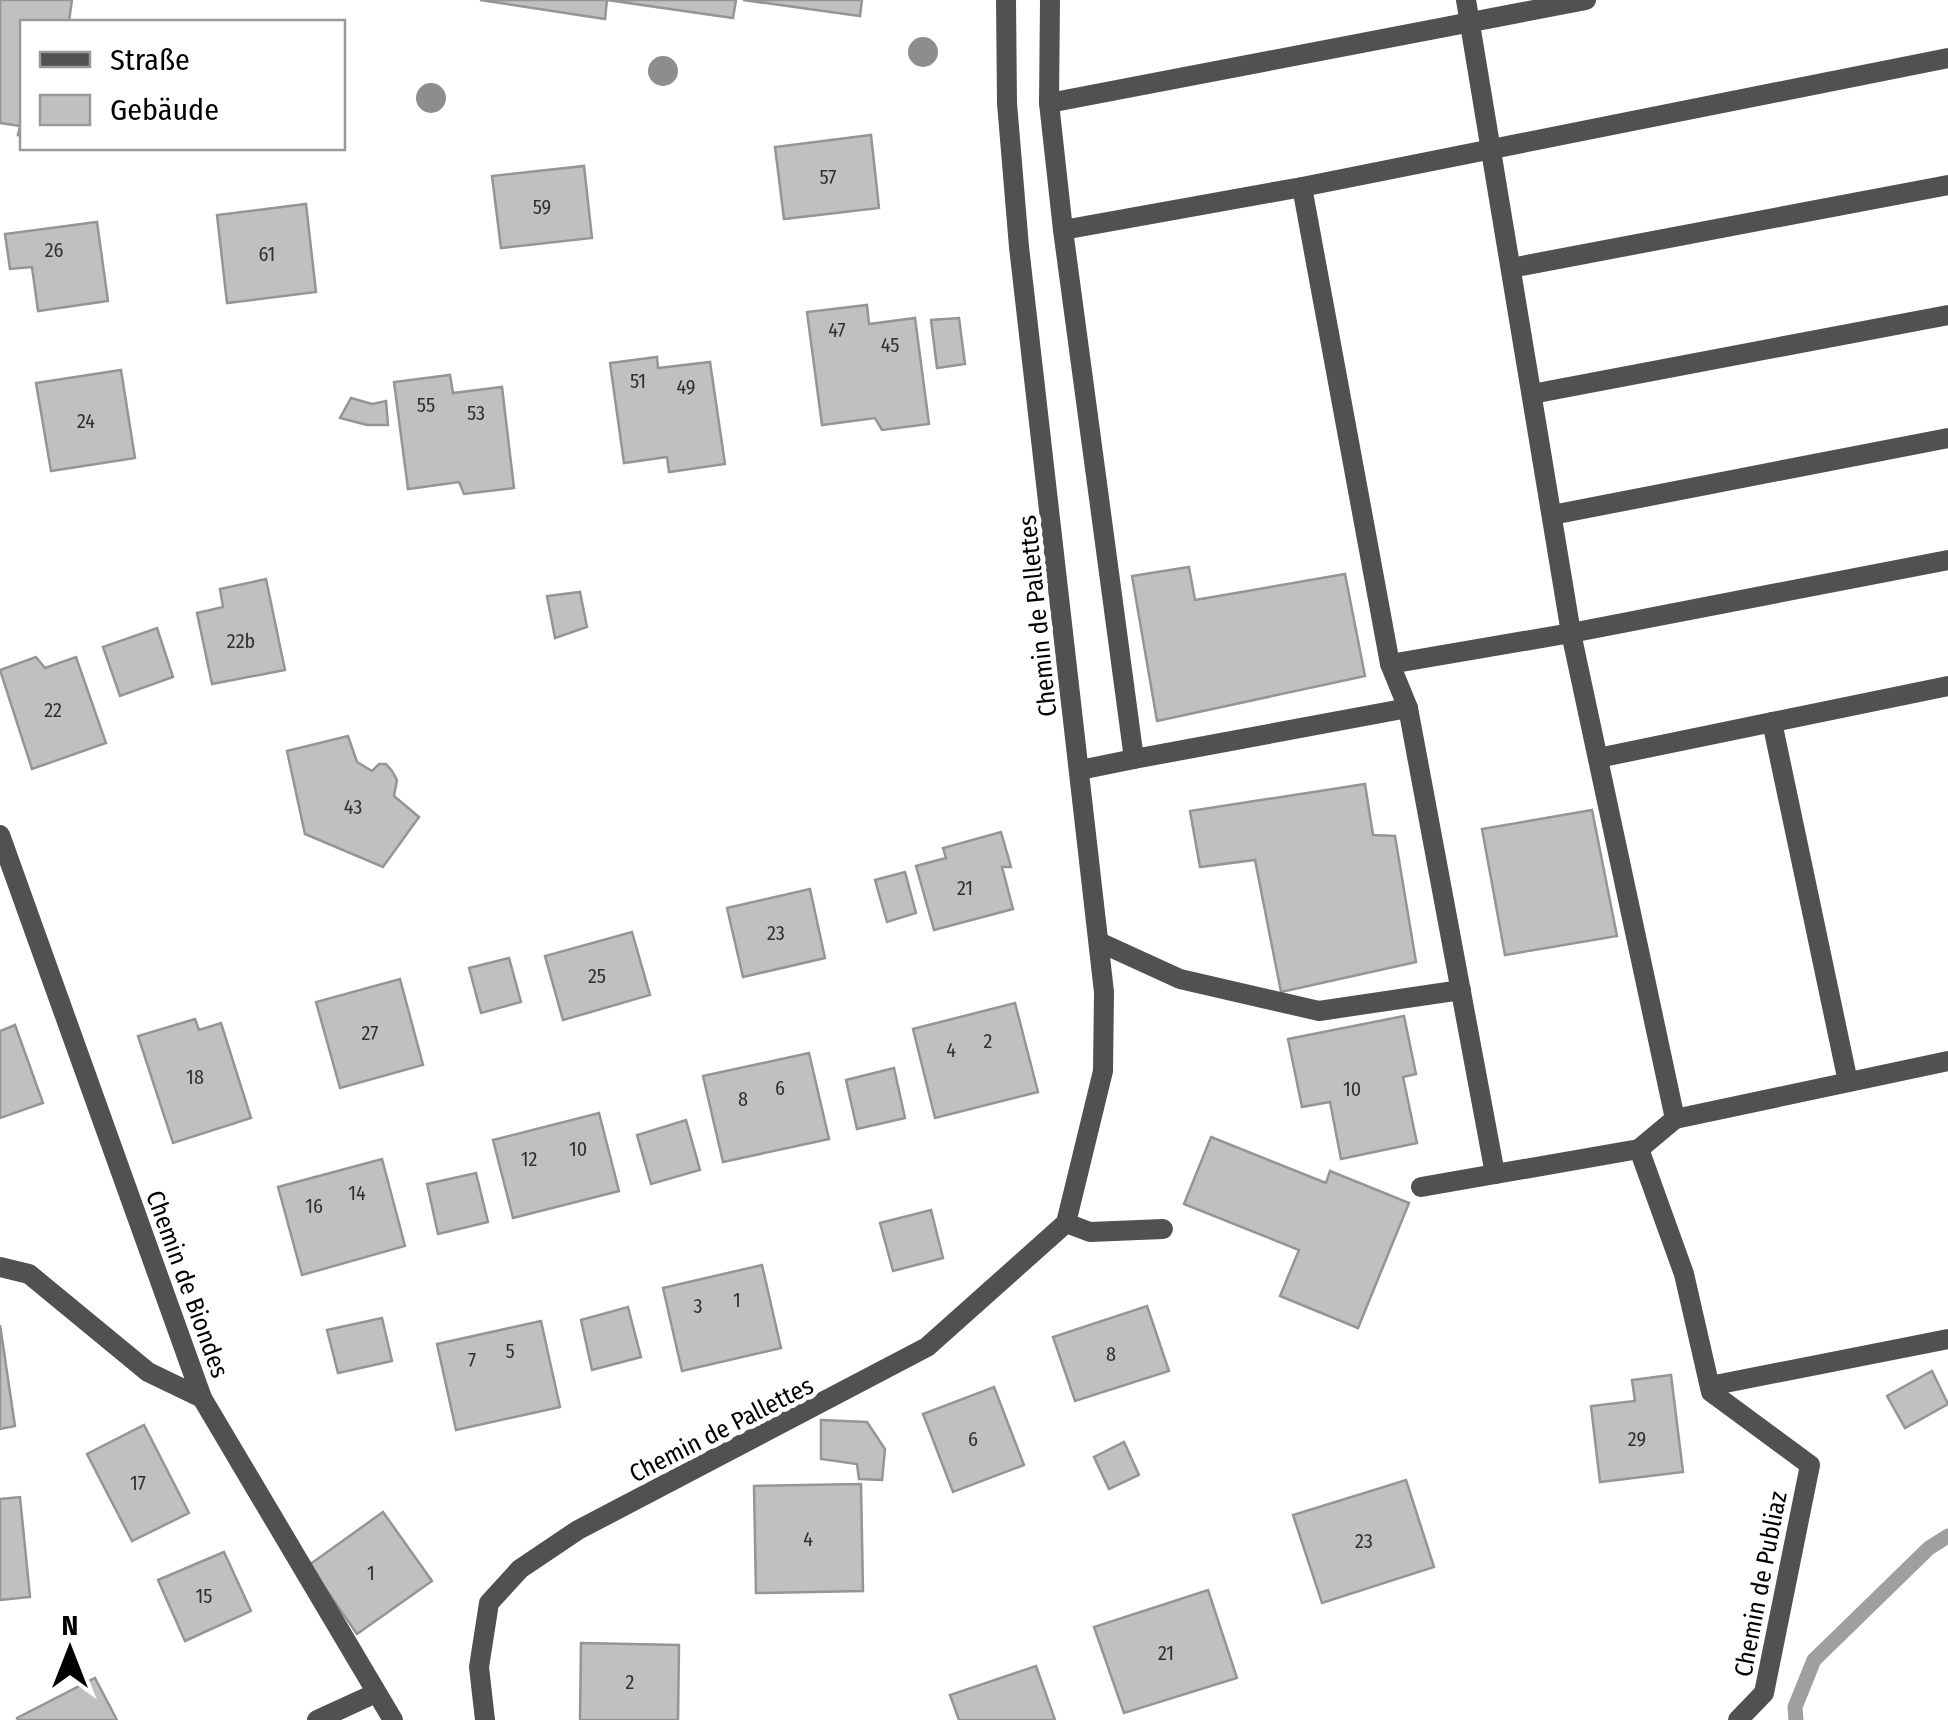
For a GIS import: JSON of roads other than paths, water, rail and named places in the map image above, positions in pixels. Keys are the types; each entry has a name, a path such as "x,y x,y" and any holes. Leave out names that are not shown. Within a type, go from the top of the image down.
{"street":[{"name":"Chemin de Pallettes","path":"486,1720 479,1667 489,1604 520,1569 578,1530 927,1347 1066,1223 1103,1071 1104,992 1018,229 1007,102 1006,0"},
{"path":"1050,0 1049,104 1134,760"},
{"path":"1466,0 1572,632 1675,1119"},
{"path":"1049,104 1586,0"},
{"path":"1063,230 1302,187 1948,58"},
{"path":"1511,268 1948,185"},
{"path":"1302,187 1390,664 1408,708 1495,1174"},
{"path":"1532,394 1948,315"},
{"path":"1552,515 1948,438"},
{"path":"1390,664 1948,560"},
{"path":"1598,758 1948,686"},
{"path":"1080,770 1408,708"},
{"path":"1772,722 1848,1082"},
{"name":"Chemin de Biondes","path":"0,834 202,1398 393,1720"},
{"path":"1099,942 1180,978 1319,1010 1461,990"},
{"path":"1422,1186 1639,1150 1675,1119 1948,1061"},
{"path":"1639,1150 1684,1274 1710,1386 1948,1338"},
{"path":"1066,1223 1090,1232 1163,1229"},
{"path":"0,1267 29,1274 148,1372 202,1398"},
{"name":"Chemin de Publiaz","path":"1710,1386 1712,1392 1810,1465 1764,1693 1738,1720"},
{"path":"317,1720 376,1693"}],"waterway":[{"path":"1796,1720 1795,1707 1814,1660 1929,1548 1948,1536"}]}
